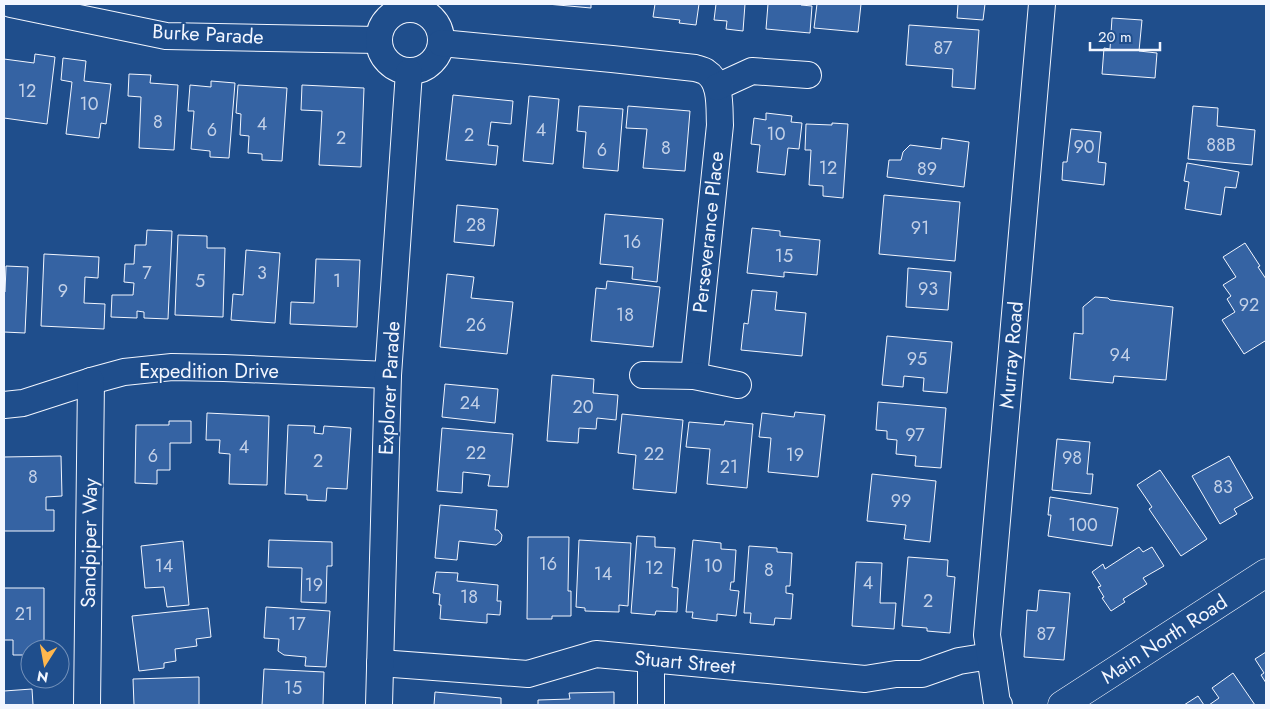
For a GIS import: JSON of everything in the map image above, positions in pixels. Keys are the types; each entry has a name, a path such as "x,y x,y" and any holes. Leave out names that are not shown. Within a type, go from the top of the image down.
{"main road":[{"name":"Main North Road","path":"1062,705 1266,572"}],"street":[{"name":"Burke Parade","path":"11,4 166,36 378,40"},
{"name":"Murray Road","path":"1000,705 997,703 987,635 1042,4"},
{"path":"413,6 436,22 441,34 441,43 436,57 428,67 419,71 409,72 392,66 383,58 378,40 378,34 392,14 413,6"},
{"path":"441,43 695,68 706,72 717,87 752,70 808,75"},
{"name":"Explorer Parade","path":"379,705 388,375 409,72"},
{"name":"Perseverance Place","path":"694,376 720,125 717,87"},
{"name":"Expedition Drive","path":"4,405 23,403 91,380 124,372 172,367 388,375"},
{"path":"643,375 694,376 738,385"},
{"name":"Sandpiper Way","path":"87,705 91,380"},
{"name":"Stuart Street","path":"380,663 528,674 596,654 865,679 896,674 922,674 959,661 990,656"},
{"path":"650,658 651,705"}],"building":[{"path":"547,4 591,4 591,8"},
{"path":"655,4 699,4 696,25 679,23 680,20 653,17"},
{"path":"716,4 745,4 743,31 726,29 727,21 714,20"},
{"path":"768,4 812,6 810,33 766,29"},
{"path":"817,4 861,4 858,32 814,28"},
{"path":"958,4 985,4 983,20 957,18"},
{"path":"1112,18 1142,20 1139,51 1157,53 1155,78 1102,74 1104,48 1110,49"},
{"path":"909,25 979,30 975,89 952,87 953,69 906,65"},
{"path":"35,54 55,57 47,124 4,118 4,59 34,63"},
{"path":"63,58 86,61 84,81 111,84 106,124 101,123 99,138 66,134 72,82 61,80"},
{"path":"129,74 151,75 150,83 178,85 174,150 139,148 141,97 128,96"},
{"path":"211,81 235,83 229,158 210,157 210,151 191,149 194,111 188,111 190,85 211,87"},
{"path":"238,85 287,88 282,161 262,160 262,154 248,153 249,136 240,135 241,114 236,113"},
{"path":"302,85 364,88 361,167 319,165 322,111 301,110"},
{"path":"453,95 513,101 511,124 491,122 488,145 498,146 496,165 446,160"},
{"path":"529,96 559,99 553,164 523,161"},
{"path":"579,106 623,109 618,171 583,168 586,132 577,131"},
{"path":"628,106 690,111 685,171 643,168 647,129 626,128"},
{"path":"1193,106 1218,108 1217,126 1255,130 1252,165 1188,159"},
{"path":"766,113 792,116 791,122 802,123 799,149 788,148 785,175 757,172 760,145 751,144 754,118 766,120"},
{"path":"832,123 848,124 843,198 823,196 823,186 809,185 811,150 805,150 806,124 832,125"},
{"path":"1071,129 1101,132 1098,162 1106,163 1104,185 1062,180 1063,162 1067,162"},
{"path":"942,138 969,142 964,187 887,177 889,160 901,160 903,152 910,145 941,149"},
{"path":"1187,163 1239,172 1236,188 1225,187 1221,215 1185,209 1189,182 1184,181"},
{"path":"884,195 960,202 955,261 879,254"},
{"path":"457,205 498,209 494,246 454,242"},
{"path":"605,214 663,219 657,282 632,279 633,267 600,264"},
{"path":"752,228 780,231 780,236 820,240 817,275 784,272 784,277 747,273"},
{"path":"147,230 172,231 168,319 144,318 144,312 137,311 137,318 111,317 112,295 133,295 134,283 124,282 125,264 134,264 135,245 146,245"},
{"path":"178,235 207,236 207,248 225,248 223,317 175,315"},
{"path":"1245,243 1266,279 1266,343 1265,341 1244,354 1222,320 1235,312 1227,299 1231,296 1223,285 1236,277 1223,257"},
{"path":"246,250 280,253 275,323 231,320 233,294 243,295"},
{"path":"44,254 99,257 98,278 85,277 84,303 105,304 104,329 41,326"},
{"path":"316,259 360,260 357,327 290,324 291,302 314,303"},
{"path":"6,266 28,267 25,333 4,332"},
{"path":"908,268 951,272 948,310 906,307"},
{"path":"447,274 474,277 471,298 513,302 507,354 440,347"},
{"path":"607,281 660,287 653,347 591,341 596,288 606,289"},
{"path":"752,290 777,292 775,310 806,313 802,356 741,350 744,323 748,324"},
{"path":"1095,297 1173,307 1166,380 1114,376 1113,383 1070,379 1074,333 1083,334 1083,307"},
{"path":"887,336 952,342 947,393 923,391 924,378 904,376 903,387 882,385"},
{"path":"552,375 594,379 593,393 618,395 616,420 597,418 596,429 579,428 578,443 547,441"},
{"path":"445,384 498,389 495,423 442,417"},
{"path":"878,402 946,408 941,468 915,466 916,456 896,454 897,440 887,439 887,431 876,430"},
{"path":"795,412 825,415 818,477 768,472 771,438 759,437 762,413 794,417"},
{"path":"207,413 269,416 267,485 229,484 230,454 219,453 220,440 206,440"},
{"path":"622,414 683,420 676,493 633,489 636,455 618,453"},
{"path":"169,421 191,421 191,443 170,443 170,470 157,470 157,484 135,483 136,425 169,425"},
{"path":"725,421 753,424 747,488 707,484 710,449 686,447 689,422 724,425"},
{"path":"288,425 315,426 314,433 323,434 324,426 351,428 347,489 327,488 326,501 307,500 307,495 285,494"},
{"path":"442,428 513,434 508,487 488,486 490,475 463,472 462,493 437,491"},
{"path":"1057,439 1090,442 1087,474 1093,474 1091,494 1052,490"},
{"path":"61,456 62,496 46,497 46,510 54,510 54,531 4,531 4,457"},
{"path":"1229,456 1253,498 1234,509 1237,514 1220,524 1192,476"},
{"path":"1160,470 1207,539 1181,556 1149,509 1152,507 1137,485"},
{"path":"872,474 936,481 930,542 904,539 906,525 867,521"},
{"path":"1050,497 1118,508 1112,546 1048,536 1051,515 1048,515"},
{"path":"440,505 497,510 495,530 498,530 502,535 501,541 496,545 459,541 457,560 435,558"},
{"path":"637,536 655,537 655,547 675,548 672,587 678,588 677,612 656,611 655,615 631,613"},
{"path":"528,537 569,537 568,591 571,591 571,616 552,616 552,619 527,619"},
{"path":"269,540 332,542 332,566 327,566 326,603 301,602 302,568 268,567"},
{"path":"579,540 631,543 628,606 619,605 619,612 585,611 585,608 576,607"},
{"path":"693,540 721,543 721,549 736,550 734,582 731,582 730,590 739,591 736,616 717,614 717,621 692,618 693,612 686,612"},
{"path":"183,541 189,605 167,607 164,587 145,588 141,546"},
{"path":"749,546 777,548 777,552 792,553 790,586 786,586 786,593 793,594 791,619 775,618 774,625 750,623 751,613 744,613"},
{"path":"1139,547 1143,552 1152,547 1164,566 1143,578 1147,584 1123,599 1125,602 1111,611 1102,598 1104,597 1098,587 1101,586 1092,572 1103,564 1105,569"},
{"path":"908,557 948,560 947,576 955,577 950,633 927,631 927,628 902,626"},
{"path":"856,562 882,563 880,603 896,603 894,629 852,626"},
{"path":"436,572 458,573 457,581 498,585 497,601 501,601 500,615 487,614 487,623 440,619 440,594 433,593"},
{"path":"4,588 44,588 44,639 20,639 20,655 13,655 13,640 4,640"},
{"path":"1039,590 1070,593 1064,660 1024,657 1027,610 1037,611"},
{"path":"266,607 330,611 326,667 305,666 306,657 284,655 278,651 279,639 264,638"},
{"path":"208,608 211,637 196,639 197,646 175,649 176,661 164,663 164,668 139,671 132,616"},
{"path":"1266,652 1266,683 1261,675 1264,673 1255,659"},
{"path":"264,669 324,672 323,705 262,705"},
{"path":"1233,673 1255,705 1209,705 1219,698 1212,688"},
{"path":"199,677 199,705 134,705 133,679"},
{"path":"32,689 33,705 4,705 4,691"},
{"path":"435,692 501,698 501,705 434,705"},
{"path":"614,692 614,705 538,705 538,700 570,699 569,693"},
{"path":"1198,696 1204,705 1184,705"}]}
